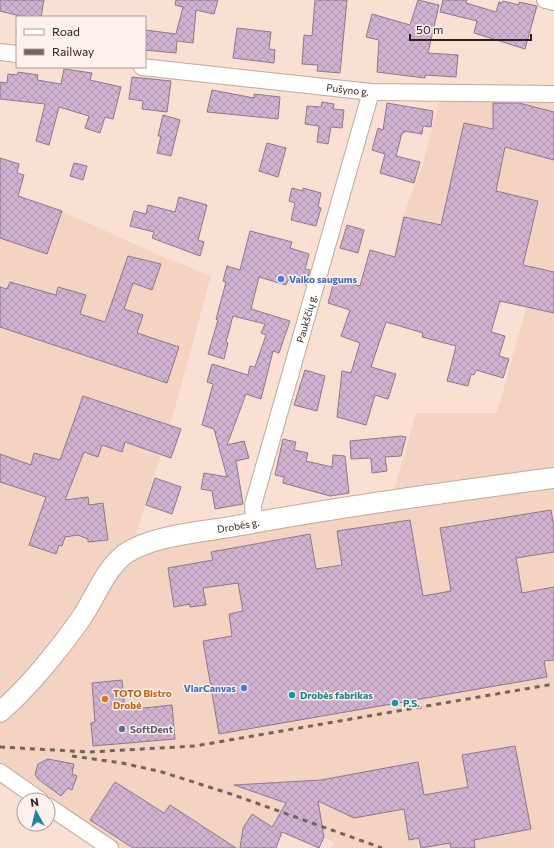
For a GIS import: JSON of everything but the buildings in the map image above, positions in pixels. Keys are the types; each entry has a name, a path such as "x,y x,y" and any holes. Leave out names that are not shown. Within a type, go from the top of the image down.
{"street":[{"path":"545,0 554,2"},
{"path":"0,52 16,54"},
{"name":"Pušyno g.","path":"146,67 372,92 554,94"},
{"name":"Paukščių g.","path":"254,522 253,505 372,92"},
{"name":"Drobės g.","path":"0,712 56,652 81,619 114,565 125,554 140,546 162,540 254,522 402,498 554,478"},
{"path":"0,772 29,792"},
{"path":"56,812 103,846"}],"shaded area":[{"path":"543,100 554,103 554,848 331,848 334,842 276,818 257,848 110,848 56,811 56,792 29,792 0,772 0,190 62,211 161,256 211,276 174,412 136,534 263,510 394,490 416,413 497,413 526,308 388,276 403,216 423,164 439,101"}],"railway":[{"path":"0,747 90,752 195,746 554,684"},
{"path":"72,756 122,763 162,772 231,794 382,848"}],"place":[{"name":"Vaiko saugums","path":"281,279"},
{"name":"ViarCanvas","path":"244,688"},
{"name":"Drobės fabrikas","path":"292,695"},
{"name":"TOTO Bistro Drobė","path":"105,699"},
{"name":"P.S.","path":"395,703"},
{"name":"SoftDent","path":"122,729"}]}
